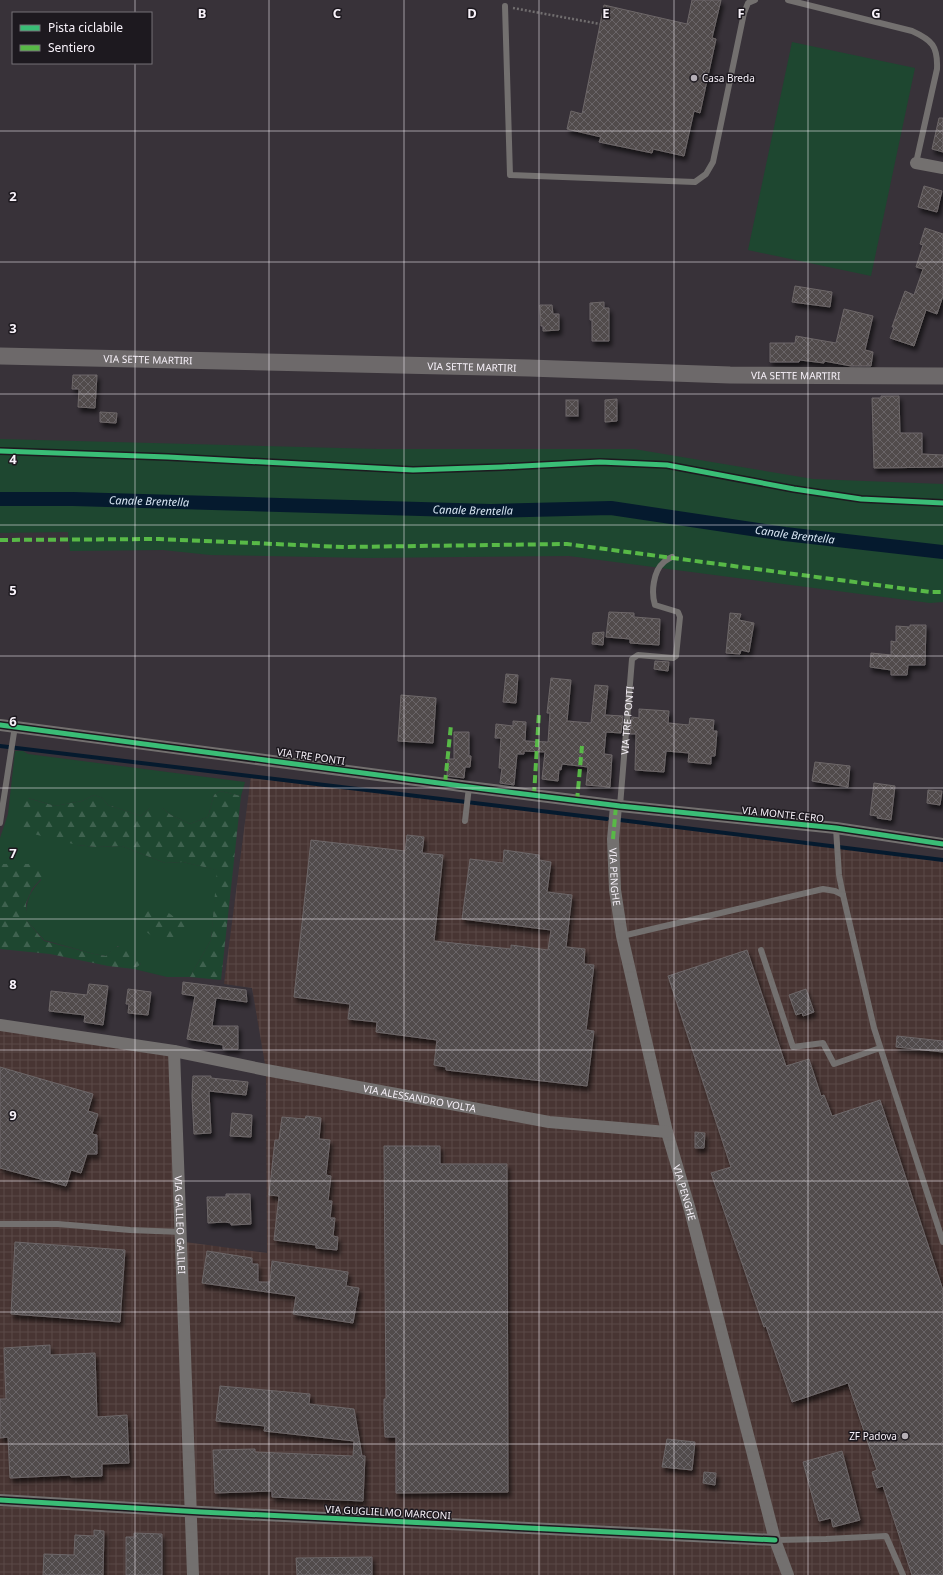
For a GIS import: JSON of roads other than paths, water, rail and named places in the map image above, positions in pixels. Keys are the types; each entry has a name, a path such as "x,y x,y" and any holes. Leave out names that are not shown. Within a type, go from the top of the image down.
{"main road":[{"name":"VIA SETTE MARTIRI","path":"0,356 529,368 730,375 943,372"}],"street":[{"path":"916,163 943,168"},
{"name":"VIA TRE PONTI","path":"0,725 618,806"},
{"name":"VIA MONTE CERO","path":"618,806 943,844"},
{"name":"VIA PENGHE","path":"618,806 613,839 615,890 622,936 667,1132 690,1210 775,1540 788,1575"},
{"path":"0,1025 174,1051"},
{"name":"VIA ALESSANDRO VOLTA","path":"174,1051 549,1122 667,1132"},
{"name":"VIA GALILEO GALILEI","path":"174,1051 193,1575"},
{"name":"VIA GUGLIELMO MARCONI","path":"0,1500 775,1540"}],"lane":[{"path":"505,6 510,175 695,182 706,174 713,162 744,13 748,3 755,0"},
{"path":"788,0 912,31 925,37 932,44 937,55 937,69 916,163"},
{"name":"VIA TRE PONTI","path":"618,806 632,660 638,655 673,658 676,656 680,617 678,612 655,606 652,598 657,571 664,561 672,557"},
{"path":"0,823 15,726"},
{"path":"465,821 469,787"},
{"path":"836,832 837,861 842,895 880,1048 943,1242"},
{"path":"622,936 823,890 835,891 842,895"},
{"path":"761,950 793,1047 823,1043 834,1064 880,1048"},
{"path":"0,1224 58,1224 130,1230 181,1232"},
{"name":"VIA GUGLIELMO MARCONI","path":"775,1540 886,1536 903,1575"}],"waterway":[{"name":"Canale Brentella","path":"0,499 73,499 491,511 611,508 785,534 943,552"},
{"path":"0,746 607,819"},
{"path":"620,820 943,860"}],"place":[{"name":"Casa Breda","path":"694,78"},
{"name":"ZF Padova","path":"905,1436"}]}
